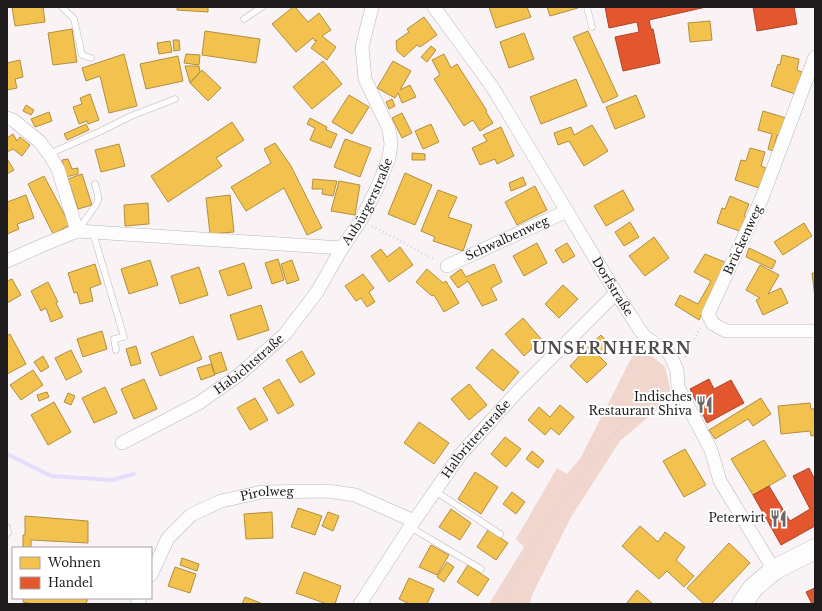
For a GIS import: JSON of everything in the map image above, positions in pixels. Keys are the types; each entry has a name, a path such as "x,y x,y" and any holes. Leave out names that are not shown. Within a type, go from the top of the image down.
{"main road":[{"path":"742,604 753,588 774,570 815,549"}],"street":[{"name":"Aubürgerstraße","path":"7,262 77,231 342,248 361,220 378,186 389,158 391,144 389,129 365,79 362,47 372,7"},
{"name":"Dorfstraße","path":"434,7 493,88 616,293 645,337 670,355 676,370 678,387 711,450 720,481 774,570"},
{"name":"Brückenweg","path":"708,314 762,198 815,58"},
{"path":"7,118 13,120 40,142 49,154 58,169 77,231"},
{"name":"Schwalbenweg","path":"447,266 567,211"},
{"name":"Habichtstraße","path":"122,443 198,403 240,374 284,334 317,292 342,248"},
{"name":"Halbritterstraße","path":"360,604 412,524 460,455 513,397 616,293"},
{"path":"708,314 713,324 726,331 815,331"},
{"name":"Pirolweg","path":"152,573 168,538 191,515 221,501 262,492 328,491 355,495 412,524"}],"lane":[{"path":"62,7 74,19 82,55 91,58"},
{"path":"244,19 262,7"},
{"path":"587,7 592,27"},
{"path":"49,154 131,116 175,99"},
{"path":"77,231 98,203 99,198 95,184"},
{"path":"93,233 124,337 114,340 116,350"},
{"path":"435,491 500,534"},
{"path":"412,524 481,569"}],"path":[{"path":"361,220 447,266"},
{"path":"682,362 708,314"},
{"path":"503,604 517,573 558,506 585,470 611,437 666,388"}],"shaded area":[{"path":"638,345 665,367 672,397 620,441 571,517 532,595 530,604 489,604 524,547 516,539 557,468 567,474 580,459"}],"building: Wohnen":[{"path":"12,7 43,7 45,22 15,26"},
{"path":"177,7 208,7 208,12 177,10"},
{"path":"295,7 308,22 319,13 331,30 322,36 336,47 327,60 311,48 317,40 315,41 313,38 296,52 272,24"},
{"path":"489,7 527,7 531,17 496,28"},
{"path":"547,7 578,7 578,8 550,16"},
{"path":"424,17 437,35 420,47 417,45 404,57 397,51 396,41 409,32 407,29"},
{"path":"710,21 712,40 690,42 688,23"},
{"path":"72,29 77,62 53,65 48,33"},
{"path":"205,31 260,39 256,63 202,55"},
{"path":"588,31 618,96 603,103 573,37"},
{"path":"524,33 534,59 509,68 500,42"},
{"path":"173,40 179,40 180,50 174,51"},
{"path":"170,41 172,52 159,54 157,43"},
{"path":"431,46 436,50 427,62 421,57"},
{"path":"124,54 137,106 109,113 100,76 86,81 82,68"},
{"path":"186,54 200,55 199,65 184,63"},
{"path":"444,54 451,68 457,64 493,123 480,131 473,120 464,126 434,79 440,75 432,60"},
{"path":"782,55 799,59 797,70 802,72 795,94 771,86 778,64 780,65"},
{"path":"178,56 183,81 146,89 140,64"},
{"path":"20,60 23,77 15,79 17,88 7,90 7,63"},
{"path":"323,61 342,84 312,109 293,87"},
{"path":"393,61 411,71 400,90 410,85 416,97 402,103 398,93 395,98 377,88"},
{"path":"185,66 199,66 200,72 190,83"},
{"path":"202,70 221,88 208,101 190,83"},
{"path":"576,79 587,106 541,124 530,97"},
{"path":"90,94 99,120 88,124 87,121 79,124 73,107 82,104 80,98"},
{"path":"349,95 369,107 352,134 332,122"},
{"path":"636,95 645,117 615,129 606,107"},
{"path":"392,99 395,106 389,109 386,102"},
{"path":"26,105 34,110 31,115 23,111"},
{"path":"763,111 786,118 780,136 777,135 773,151 768,149 772,134 758,130"},
{"path":"49,112 52,121 35,127 31,119"},
{"path":"402,113 412,133 402,138 392,118"},
{"path":"310,118 327,127 326,130 337,134 331,148 310,140 315,128 307,124"},
{"path":"232,122 244,140 216,158 222,166 168,202 151,176"},
{"path":"86,124 89,130 67,140 64,134"},
{"path":"431,124 439,142 423,149 415,131"},
{"path":"592,125 608,151 584,166 569,141 558,145 554,133 571,127 574,135"},
{"path":"501,127 514,156 497,164 495,159 480,165 472,148 487,141 483,135"},
{"path":"13,134 17,141 20,137 30,145 22,156 13,149 7,152 7,138"},
{"path":"345,139 371,148 360,177 334,167"},
{"path":"275,143 291,166 322,228 307,235 284,188 246,211 231,187 271,163 264,149"},
{"path":"119,144 125,166 101,172 95,150"},
{"path":"750,148 765,152 761,166 766,168 759,188 735,180 741,160 746,161"},
{"path":"412,153 425,154 425,160 412,160"},
{"path":"7,159 14,170 7,174"},
{"path":"68,159 72,169 78,168 78,174 66,177 62,160"},
{"path":"405,173 432,185 415,225 388,214"},
{"path":"82,174 92,205 78,209 68,179"},
{"path":"44,176 70,225 53,234 28,184"},
{"path":"523,177 526,185 511,191 509,183"},
{"path":"313,179 337,181 333,196 322,194 323,189 312,189"},
{"path":"339,181 360,185 355,215 331,211"},
{"path":"535,186 547,210 517,225 505,202"},
{"path":"438,190 457,197 448,217 472,225 463,251 433,241 435,237 421,231"},
{"path":"623,190 634,210 606,226 594,206"},
{"path":"26,195 34,218 17,224 19,229 7,234 7,202"},
{"path":"230,195 234,232 210,234 206,198"},
{"path":"730,196 749,204 744,216 749,217 742,232 717,223 722,208 725,209"},
{"path":"148,203 149,224 125,226 124,205"},
{"path":"630,222 639,237 624,246 615,232"},
{"path":"804,223 812,236 783,255 774,242"},
{"path":"654,237 669,258 645,276 629,256"},
{"path":"537,243 547,263 524,276 513,256"},
{"path":"567,243 575,256 563,263 555,250"},
{"path":"400,247 413,265 389,282 371,256 381,249 387,257"},
{"path":"749,248 776,261 772,269 746,257"},
{"path":"705,254 727,263 699,320 675,305 680,295 698,304 711,281 694,272"},
{"path":"278,259 284,280 272,284 265,263"},
{"path":"150,260 158,285 129,294 121,269"},
{"path":"292,260 299,280 287,284 281,264"},
{"path":"244,263 252,288 228,296 219,271"},
{"path":"95,264 101,284 90,288 93,301 80,304 77,292 74,293 68,273"},
{"path":"494,264 502,282 491,288 497,300 482,306 468,281 458,288 450,277 461,269 466,277"},
{"path":"760,265 779,275 768,294 781,288 788,303 763,315 756,300 760,298 746,290"},
{"path":"199,267 208,295 180,304 171,276"},
{"path":"427,269 443,283 446,281 459,303 444,312 434,295 432,296 416,282"},
{"path":"812,273 815,273 815,297"},
{"path":"363,274 374,288 369,292 375,302 367,307 361,298 356,301 345,286"},
{"path":"12,279 21,295 7,303 7,281"},
{"path":"48,282 58,302 56,303 63,317 51,322 46,308 41,311 31,291"},
{"path":"563,285 578,299 559,318 545,304"},
{"path":"261,305 269,330 238,340 230,315"},
{"path":"523,318 542,340 524,356 505,334"},
{"path":"102,331 107,349 83,357 77,339"},
{"path":"10,334 26,364 7,374 7,336"},
{"path":"601,335 610,345 599,354 590,345"},
{"path":"193,336 202,359 160,376 151,353"},
{"path":"136,346 141,363 131,366 126,349"},
{"path":"589,346 607,364 587,383 570,366"},
{"path":"492,349 519,372 503,391 476,368"},
{"path":"71,350 82,372 66,380 55,358"},
{"path":"302,351 315,374 300,383 286,360"},
{"path":"221,352 227,370 215,374 209,356"},
{"path":"43,356 49,367 41,372 34,362"},
{"path":"211,364 215,375 201,380 197,368"},
{"path":"33,370 43,385 21,400 10,385"},
{"path":"144,379 157,409 134,419 121,389"},
{"path":"279,379 294,405 278,414 263,388"},
{"path":"469,384 487,405 469,420 451,399"},
{"path":"105,387 117,413 94,423 82,398"},
{"path":"47,392 49,397 39,401 37,395"},
{"path":"68,393 75,396 71,405 64,402"},
{"path":"255,398 268,420 250,430 237,408"},
{"path":"761,398 771,414 753,426 748,419 715,439 709,430"},
{"path":"54,402 71,432 48,445 31,415"},
{"path":"810,403 811,409 815,409 815,435 811,436 810,431 781,434 778,406"},
{"path":"560,405 574,417 559,435 551,428 545,435 528,420 539,407 550,417"},
{"path":"419,422 449,443 434,464 404,443"},
{"path":"505,437 521,449 506,467 491,454"},
{"path":"764,440 786,476 753,495 731,459"},
{"path":"685,449 706,485 684,497 663,461"},
{"path":"532,451 544,461 538,468 526,459"},
{"path":"475,472 498,487 481,514 458,499"},
{"path":"512,492 525,502 516,514 503,504"},
{"path":"298,508 322,516 315,535 291,527"},
{"path":"451,509 471,523 460,540 439,527"},
{"path":"272,512 273,538 246,539 244,514"},
{"path":"328,512 339,516 333,531 322,526"},
{"path":"25,516 88,521 88,543 31,540 31,547 23,547 23,535 25,535"},
{"path":"640,526 658,542 665,532 685,547 676,560 694,576 684,587 667,571 659,579 622,546"},
{"path":"488,530 508,543 496,560 477,547"},
{"path":"729,543 750,563 711,604 704,604 687,588"},
{"path":"431,545 449,555 437,575 419,567"},
{"path":"182,558 199,564 197,571 180,565"},
{"path":"447,562 454,567 444,582 437,577"},
{"path":"468,565 489,579 478,596 457,582"},
{"path":"175,567 196,574 190,593 168,586"},
{"path":"304,572 341,586 335,604 327,604 296,593"},
{"path":"409,578 434,589 427,604 410,604 399,599"},
{"path":"637,590 653,604 626,604"},
{"path":"245,597 263,604 242,604"},
{"path":"24,599 88,599 86,604 33,604 23,602"}],"building: Handel":[{"path":"605,7 706,7 649,20 651,29 653,29 660,63 623,71 615,37 639,32 637,22 609,28"},
{"path":"753,7 794,7 797,24 757,31"},
{"path":"709,379 714,389 731,380 744,403 707,423 690,389"},
{"path":"809,468 815,480 815,526 781,545 753,495 769,486 790,521 810,509 793,476"},
{"path":"815,588 815,604 812,604 806,592"}],"waterway":[{"path":"7,454 51,476 112,480 134,474"}],"place":[{"name":"Indisches Restaurant Shiva","path":"705,404"},
{"name":"Peterwirt","path":"778,518"}],"district":[{"name":"UNSERNHERRN","path":"612,348"}]}
